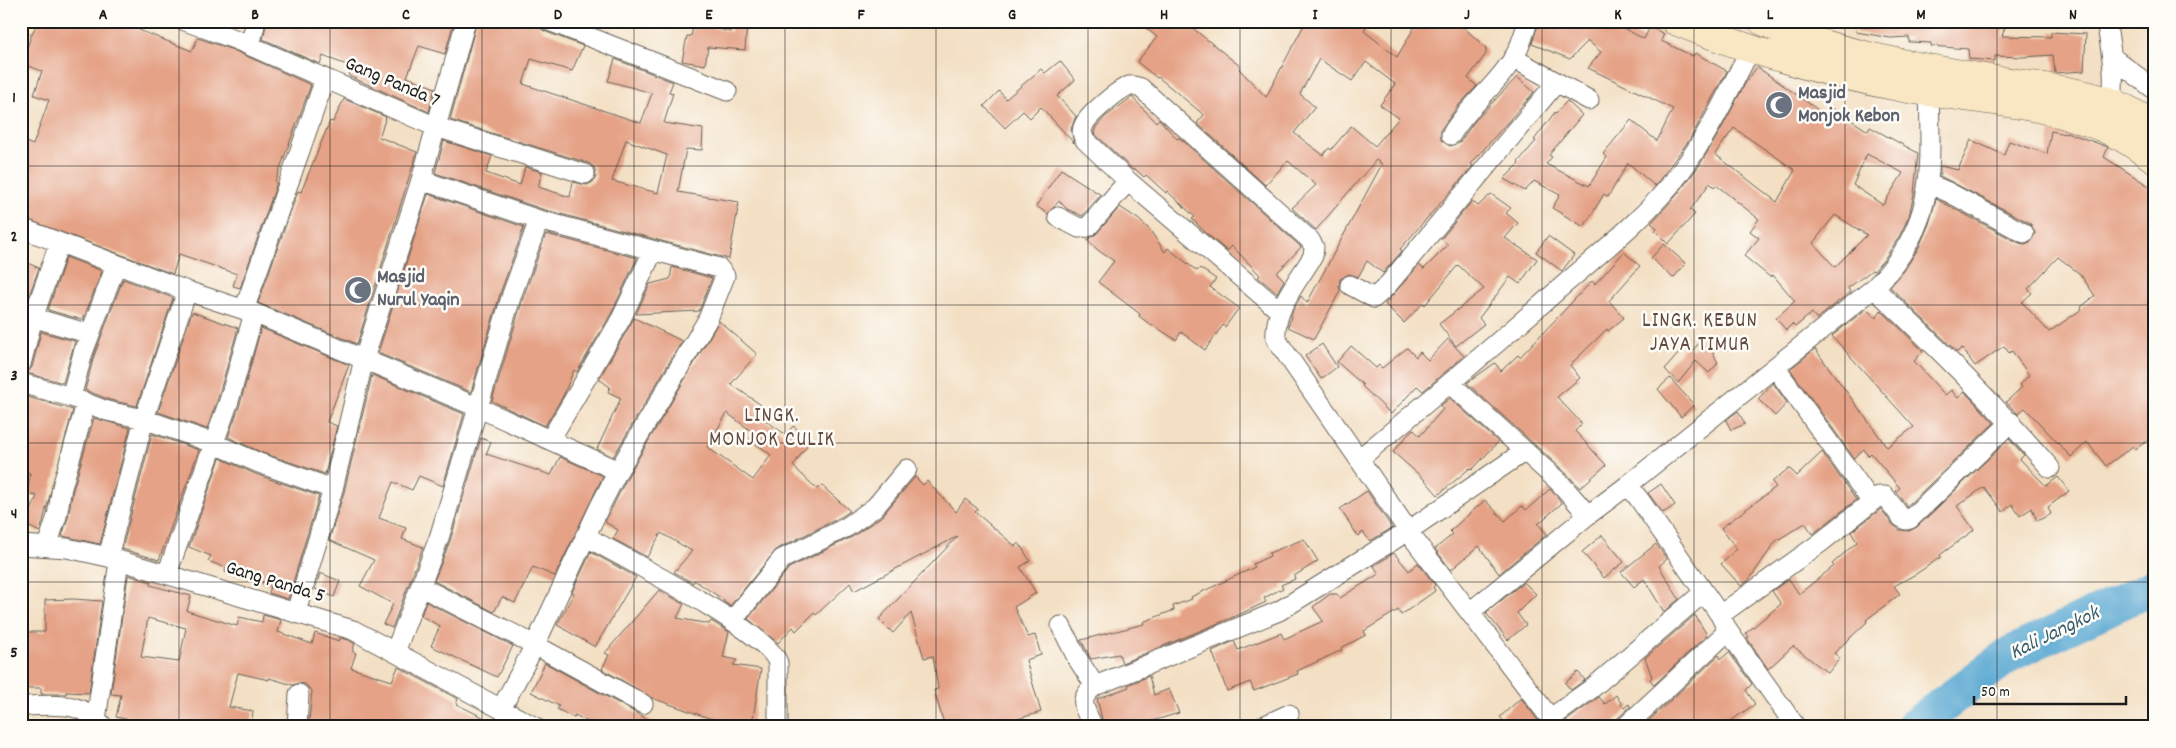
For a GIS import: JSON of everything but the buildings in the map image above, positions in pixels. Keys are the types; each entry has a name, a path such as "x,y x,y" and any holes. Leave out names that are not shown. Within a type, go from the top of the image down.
{"main road":[{"path":"1675,21 1750,50 1838,75 1906,89 2051,111 2075,117 2105,128 2155,159"},
{"path":"1762,21 1827,44 1879,59 2058,90 2112,103 2134,113 2155,126"}],"street":[{"name":"Gang Panda 7","path":"185,21 250,46 436,127 585,174"},
{"path":"250,46 256,21"},
{"path":"296,612 333,489 364,359 421,180 466,21"},
{"path":"549,21 727,91"},
{"path":"1451,135 1465,115 1513,58 1521,44 1528,21"},
{"path":"2105,128 2112,103 2112,57 2106,21"},
{"path":"1358,459 1451,384 1604,250 1677,176 1711,126 1750,50"},
{"path":"2112,57 2155,90"},
{"path":"1513,58 1589,100"},
{"path":"167,574 228,401 249,312 325,79"},
{"path":"1350,285 1374,298 1386,287 1556,83"},
{"path":"1280,311 1128,181 1085,140 1082,131 1084,123 1130,86 1136,86 1144,90 1310,240 1314,247 1313,256 1280,311 1275,331 1278,344 1408,531 1554,722 1703,593"},
{"path":"1470,612 1588,515 1874,288 1890,270 1922,216 1929,184 1929,91"},
{"path":"421,180 539,220 719,268 725,276 708,320 618,471 585,536 535,645 501,709"},
{"path":"1058,217 1079,228 1088,227 1128,181"},
{"path":"1929,184 1948,192 2024,233"},
{"path":"395,652 438,538 512,294 539,220"},
{"path":"23,235 59,244 249,312 477,407 618,471"},
{"path":"21,364 27,316 59,244"},
{"path":"550,440 621,320 653,251"},
{"path":"47,546 58,516 90,334 116,265"},
{"path":"1874,288 2011,422 2050,468"},
{"path":"99,724 113,559 144,419 187,291"},
{"path":"27,316 90,334"},
{"path":"1774,367 1871,501"},
{"path":"21,383 144,419 213,443 259,464 333,489"},
{"path":"1451,384 1560,483 1588,515"},
{"path":"1625,727 1724,623 1871,501 1883,495 1901,517 1906,520 1910,518 2011,422"},
{"path":"1092,727 1083,702 1086,693 1095,686 1279,611 1408,531 1525,451"},
{"path":"733,620 782,559 847,527 875,507 907,469"},
{"path":"1628,485 1796,727"},
{"path":"585,536 733,620 776,655 778,663 778,727"},
{"name":"Gang Panda 5","path":"21,545 47,546 113,559 353,630 535,727"},
{"path":"421,587 535,645 643,704"},
{"path":"1061,626 1077,658 1095,686"},
{"path":"297,727 299,694"},
{"path":"21,706 75,706 84,710 99,724"},
{"path":"1261,727 1289,714"}],"waterway":[{"name":"Kali Jangkok","path":"1913,727 2010,654 2155,586"}],"place":[{"name":"Masjid Monjok Kebon","path":"1779,105"},
{"name":"Masjid Nurul Yaqin","path":"358,290"}],"district":[{"name":"LINGK. KEBUN JAYA TIMUR","path":"1700,334"},
{"name":"LINGK. MONJOK CULIK","path":"772,429"}]}
